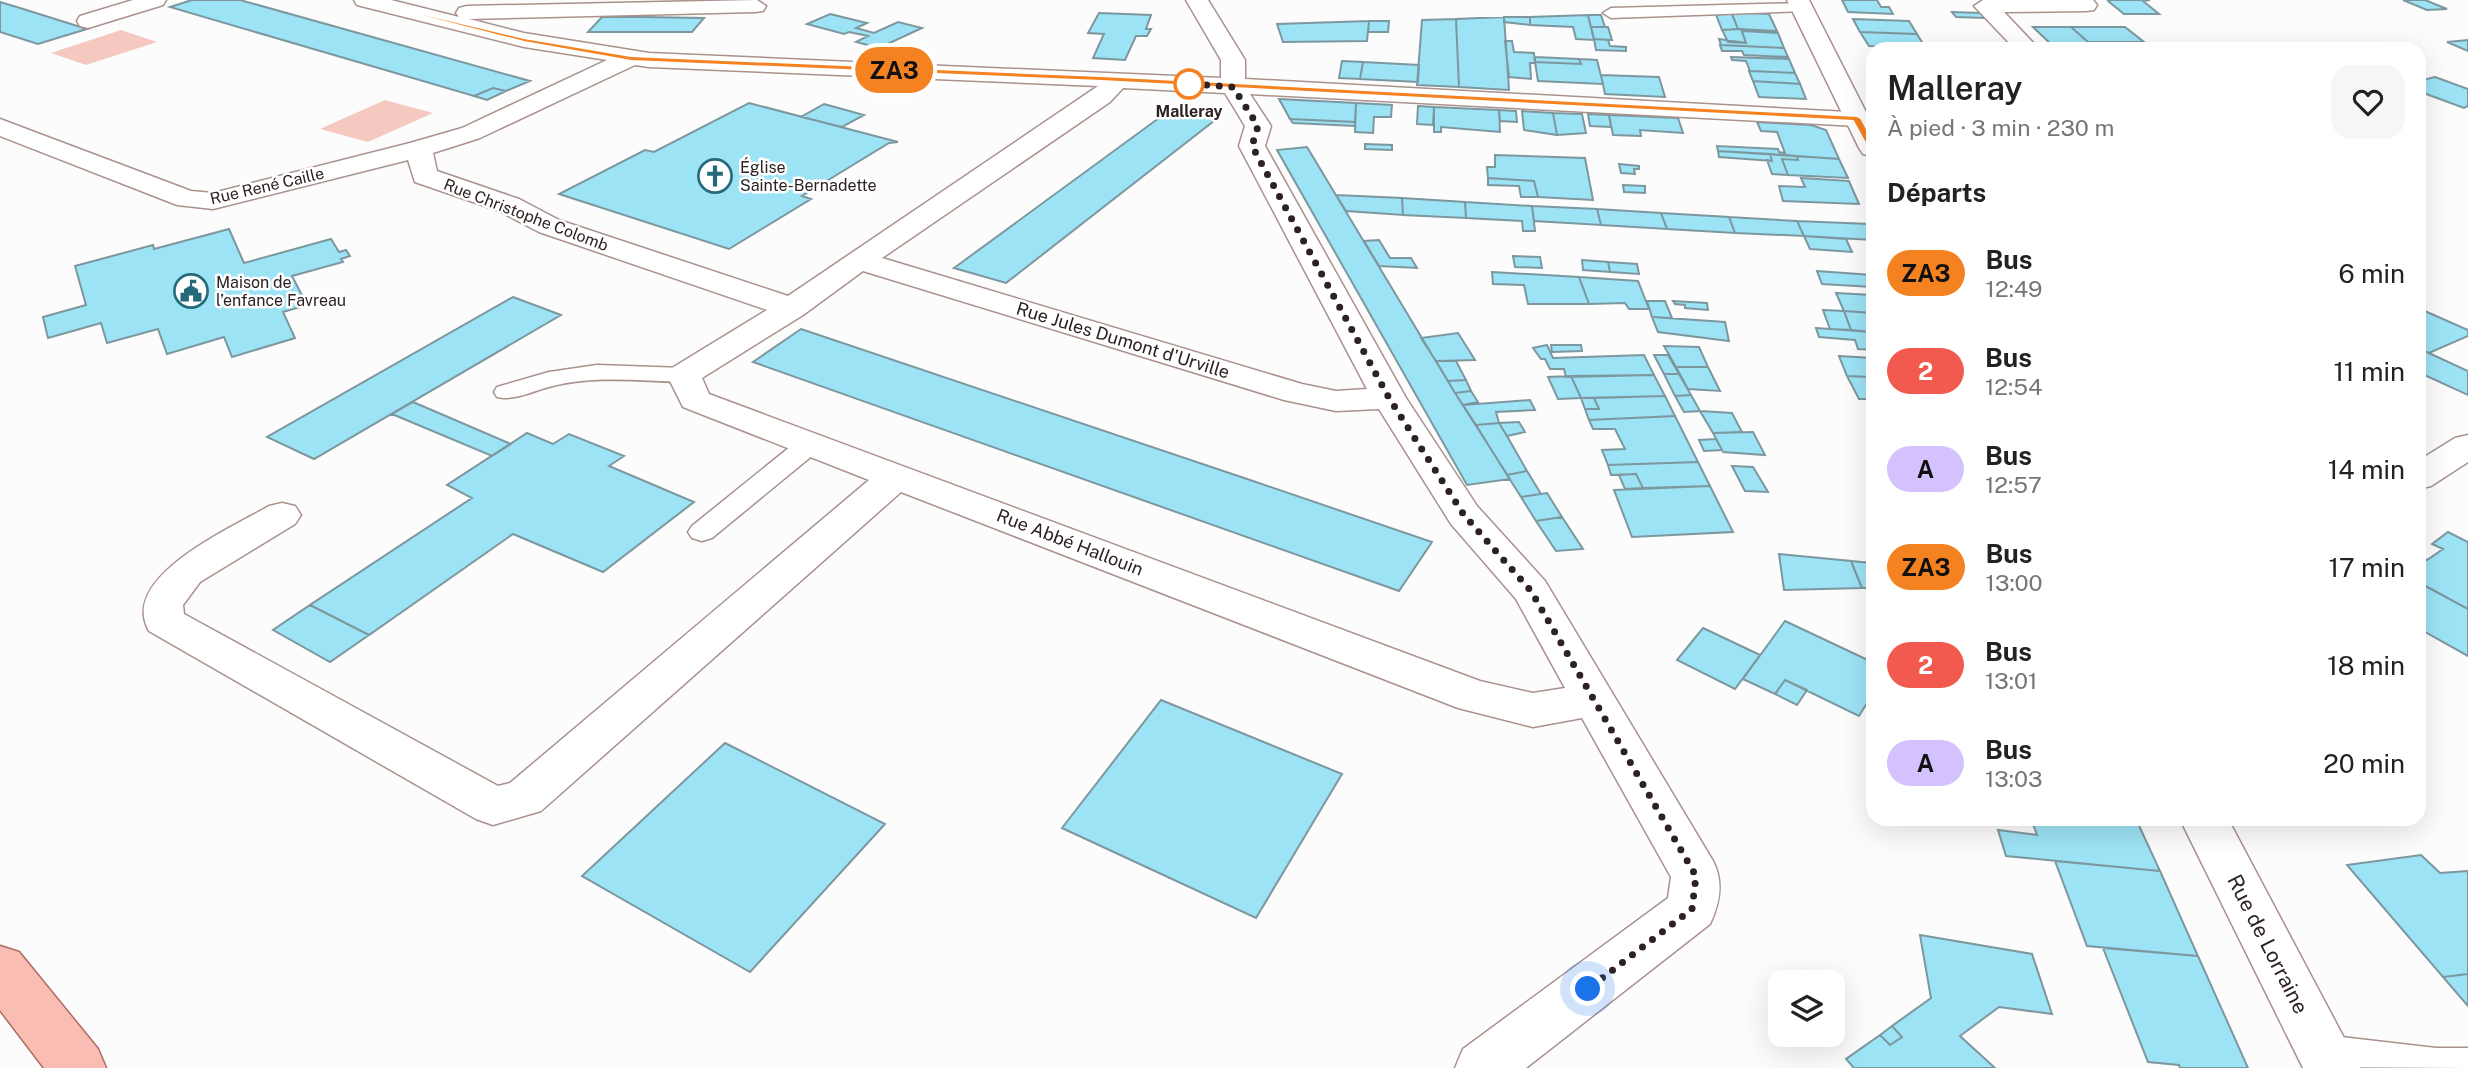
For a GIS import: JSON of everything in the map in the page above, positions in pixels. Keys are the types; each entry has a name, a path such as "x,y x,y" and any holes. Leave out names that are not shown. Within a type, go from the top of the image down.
{"main road":[{"path":"0,969 78,1068"}],"street":[{"path":"88,21 156,0"},
{"path":"365,0 524,40 631,58 722,53 1233,87 1861,114"},
{"path":"1197,0 1233,60 1233,87 1258,126 1252,146 1389,398 1464,515 1531,591 1696,876 1692,909 1483,1068"},
{"path":"2021,42 1985,6 2086,5 2080,0"},
{"path":"440,19 476,12 758,3"},
{"path":"742,26 758,3"},
{"path":"1800,4 1861,114"},
{"path":"419,149 471,133 631,58"},
{"path":"684,375 792,308 1101,97 1117,80"},
{"name":"Rue René Caille","path":"0,127 187,199 213,201 419,149"},
{"name":"Rue Christophe Colomb","path":"419,149 425,176 446,185 509,205 549,226 792,308"},
{"name":"Rue Jules Dumont d'Urville","path":"859,260 1296,393 1336,401 1389,398"},
{"name":"Rue Abbé Hallouin","path":"684,375 695,400 1473,696 1533,710 1594,699"},
{"path":"2426,473 2468,446"},
{"path":"282,515 186,572 163,604 164,621 493,806 524,798 896,476"},
{"name":"Rue de Lorraine","path":"2208,826 2328,1061"}],"lane":[{"path":"1611,13 1800,4"},
{"path":"506,392 550,379 597,372 684,375"},
{"path":"702,532 810,444"},
{"path":"2328,1061 2468,1067"}],"shaded area":[{"path":"121,30 157,42 86,65 51,53"},
{"path":"385,100 433,113 368,142 320,129"}],"building":[{"path":"192,0 240,0 530,81 506,91 493,88 474,96 170,7"},
{"path":"1842,0 1877,0 1881,7 1889,7 1893,14 1848,12"},
{"path":"2150,0 2143,1 2159,14 2124,14 2108,1"},
{"path":"2403,0 2425,0 2447,9 2427,10"},
{"path":"0,2 87,29 38,44 0,32"},
{"path":"1731,11 1738,29 1722,30 1715,12"},
{"path":"1731,12 1769,14 1777,31 1738,29"},
{"path":"1952,12 1981,13 1984,18 1956,17"},
{"path":"1099,13 1151,15 1146,29 1151,29 1147,36 1136,36 1125,60 1093,58 1104,34 1088,33"},
{"path":"830,14 867,23 856,28 874,33 898,22 922,28 879,48 856,42 868,36 849,32 844,34 807,24"},
{"path":"1588,15 1601,15 1605,27 1591,27"},
{"path":"1588,15 1594,40 1576,39 1573,27 1530,25 1530,17"},
{"path":"602,17 704,18 692,32 588,32"},
{"path":"1504,17 1530,17 1530,25 1504,22"},
{"path":"1504,17 1509,90 1459,87 1456,19"},
{"path":"1456,19 1459,87 1417,85 1422,20"},
{"path":"1853,19 1909,21 1917,34 1860,32"},
{"path":"1369,21 1389,21 1388,32 1368,32"},
{"path":"1369,21 1367,41 1283,42 1277,24"},
{"path":"1591,27 1608,27 1612,40 1594,39"},
{"path":"2033,27 2071,27 2088,42 2049,42"},
{"path":"2071,27 2125,27 2144,42 2088,42"},
{"path":"1741,29 1746,43 1728,42 1722,30"},
{"path":"1742,31 1778,33 1784,48 1721,45 1719,39 1746,43"},
{"path":"1860,32 1917,34 1922,42 1866,42"},
{"path":"1594,39 1608,40 1610,46 1626,47 1626,51 1596,50"},
{"path":"2468,40 2468,51 2447,42"},
{"path":"1505,41 1512,41 1514,52 1534,53 1535,63 1530,63 1531,79 1509,77"},
{"path":"1720,45 1784,48 1788,57 1744,55 1742,51 1722,51"},
{"path":"1535,57 1579,59 1581,64 1535,62"},
{"path":"1731,57 1789,59 1795,73 1750,71 1746,61 1732,60"},
{"path":"1579,59 1597,60 1603,84 1538,81 1535,62 1581,64"},
{"path":"1342,61 1363,62 1360,79 1339,78"},
{"path":"1363,62 1419,65 1418,82 1360,79"},
{"path":"1749,71 1795,73 1800,84 1753,81"},
{"path":"1601,75 1659,77 1665,97 1605,94"},
{"path":"2435,77 2468,89 2468,106 2464,108 2426,94 2426,79"},
{"path":"1753,81 1800,84 1806,99 1759,97"},
{"path":"493,88 506,91 487,100 474,96"},
{"path":"1279,99 1356,103 1355,122 1290,119"},
{"name":"Église Sainte-Bernadette","path":"749,103 898,142 889,143 802,196 811,199 729,249 559,194 645,150 654,152"},
{"path":"1356,103 1392,105 1391,117 1374,117 1373,133 1355,132"},
{"path":"824,104 864,115 842,127 801,117"},
{"path":"1418,106 1434,107 1433,125 1417,124"},
{"path":"1174,107 1219,117 1006,283 954,268"},
{"path":"1434,107 1499,110 1500,132 1441,127 1441,132 1434,132"},
{"path":"1499,110 1516,111 1517,122 1500,121"},
{"path":"1522,111 1553,113 1557,135 1524,130"},
{"path":"1553,113 1582,114 1586,133 1557,135"},
{"path":"1588,114 1609,115 1611,127 1590,126"},
{"path":"1609,115 1678,118 1683,133 1640,130 1641,136 1613,135"},
{"path":"1290,119 1355,122 1355,126 1293,123"},
{"path":"1757,122 1811,125 1826,130 1839,159 1718,151 1717,146 1778,149 1779,152 1785,153 1777,132 1761,131"},
{"path":"1365,144 1392,145 1392,150 1365,149"},
{"path":"1307,147 1510,479 1467,485 1277,150"},
{"path":"1718,151 1770,154 1772,161 1719,157"},
{"path":"1770,154 1797,156 1798,160 1782,159 1788,175 1772,174 1767,160 1772,161"},
{"path":"1495,155 1585,158 1593,200 1538,197 1534,181 1488,178 1487,167 1495,167"},
{"path":"1797,156 1839,159 1848,178 1788,175 1782,159 1798,160"},
{"path":"1619,164 1639,166 1639,169 1634,169 1635,174 1621,173"},
{"path":"1488,178 1534,181 1538,197 1521,197 1519,186 1488,185"},
{"path":"1801,178 1849,181 1859,204 1783,201 1779,186 1805,187"},
{"path":"1623,185 1645,186 1645,193 1624,192"},
{"path":"1336,195 1402,198 1403,215 1346,211"},
{"path":"1402,198 1465,202 1466,218 1403,215"},
{"path":"1465,202 1532,206 1535,231 1523,231 1522,221 1466,218"},
{"path":"1532,206 1597,209 1601,225 1534,221"},
{"path":"1597,209 1661,213 1667,229 1601,225"},
{"path":"1661,213 1729,217 1735,233 1667,229"},
{"path":"1729,217 1797,221 1804,236 1735,233"},
{"path":"1797,221 1866,224 1866,240 1804,236"},
{"name":"Maison de l’enfance Favreau","path":"229,229 244,263 331,239 339,252 346,250 350,256 341,259 343,262 292,276 307,305 283,312 295,338 232,357 224,337 167,354 158,329 107,343 101,323 48,338 43,317 86,305 75,266 153,245 154,249"},
{"path":"1804,236 1846,239 1852,252 1810,249"},
{"path":"1379,240 1390,258 1411,258 1417,268 1379,266 1364,241"},
{"path":"1513,256 1540,257 1542,268 1515,267"},
{"path":"1582,260 1608,262 1610,272 1583,270"},
{"path":"1608,262 1637,264 1639,274 1610,272"},
{"path":"1817,271 1866,275 1866,287 1822,284"},
{"path":"1492,272 1579,277 1589,304 1528,304 1524,285 1493,284"},
{"path":"1579,277 1638,281 1649,309 1629,309 1625,303 1589,304"},
{"path":"1836,293 1866,295 1866,313 1844,311"},
{"path":"513,297 561,315 314,459 267,437"},
{"path":"1647,301 1665,301 1672,318 1652,317"},
{"path":"1673,301 1707,303 1708,310 1685,308 1685,305 1675,304"},
{"path":"1823,310 1844,311 1851,330 1830,329"},
{"path":"1844,311 1866,313 1866,331 1851,330"},
{"path":"2426,312 2468,330 2468,336 2429,353 2426,352"},
{"path":"1652,317 1725,322 1729,341 1658,332"},
{"path":"1816,328 1866,332 1866,350 1858,349 1855,340 1819,337"},
{"path":"801,329 1432,542 1399,591 753,362"},
{"path":"1458,333 1475,360 1436,361 1421,338"},
{"path":"1547,345 1553,358 1644,355 1654,375 1566,377 1564,369 1550,369 1545,359 1541,359 1533,348"},
{"path":"1551,345 1581,345 1582,351 1552,352"},
{"path":"1664,346 1699,347 1708,367 1676,367"},
{"path":"2426,352 2468,371 2468,395 2426,376"},
{"path":"1654,355 1668,355 1679,374 1664,374"},
{"path":"1839,356 1866,358 1866,377 1847,376"},
{"path":"1436,361 1456,361 1466,380 1448,381"},
{"path":"1676,367 1708,367 1720,391 1688,389"},
{"path":"1664,374 1679,374 1691,395 1675,396"},
{"path":"1654,375 1665,396 1581,398 1571,376"},
{"path":"1571,376 1581,398 1558,399 1548,377"},
{"path":"1847,376 1866,377 1866,399 1859,399"},
{"path":"1466,380 1471,391 1455,393 1448,381"},
{"path":"1471,391 1478,402 1463,405 1455,393"},
{"path":"1691,395 1700,411 1684,412 1675,396"},
{"path":"1665,396 1675,416 1589,420 1585,409 1599,409 1594,398"},
{"path":"1581,398 1594,398 1599,409 1585,409"},
{"path":"1530,400 1535,410 1496,412 1499,423 1476,425 1463,405"},
{"path":"413,402 511,444 492,456 392,414"},
{"path":"1700,411 1732,413 1742,432 1713,433"},
{"path":"1675,416 1698,462 1608,465 1602,450 1625,449 1615,429 1593,429 1589,420"},
{"path":"1519,422 1525,432 1507,436 1499,423"},
{"path":"1499,423 1527,471 1507,475 1476,425"},
{"path":"1753,432 1765,455 1723,452 1713,433"},
{"path":"527,433 553,444 569,434 624,456 609,466 694,502 603,572 513,534 369,635 310,605 472,498 447,485"},
{"path":"1716,439 1722,450 1704,451 1699,440"},
{"path":"1698,462 1710,486 1643,488 1636,474 1611,475 1608,465"},
{"path":"1732,466 1753,467 1768,492 1745,491"},
{"path":"1527,471 1541,494 1521,497 1507,475"},
{"path":"1636,474 1643,488 1625,489 1619,475"},
{"path":"1710,486 1733,532 1632,537 1614,490"},
{"path":"1547,493 1562,517 1536,521 1521,497"},
{"path":"1562,517 1583,549 1556,551 1536,521"},
{"path":"2448,532 2468,542 2468,609 2426,586 2426,560 2443,549 2432,544"},
{"path":"1779,554 1851,561 1862,588 1784,590"},
{"path":"1851,561 1866,562 1866,588 1862,588"},
{"path":"2426,586 2468,609 2468,656 2426,632"},
{"path":"310,605 369,635 330,662 273,630"},
{"path":"1785,621 1866,659 1866,705 1859,716 1785,680 1775,694 1743,679"},
{"path":"1703,628 1760,655 1735,689 1677,660"},
{"path":"1785,680 1807,690 1797,705 1775,694"},
{"path":"1161,700 1342,774 1256,918 1062,828"},
{"path":"725,743 885,824 750,972 582,876"},
{"path":"2034,826 2139,826 2160,871 2006,856 1998,830 2037,835"},
{"path":"2421,855 2440,873 2468,871 2468,974 2443,977 2347,865"},
{"path":"2055,861 2160,871 2198,956 2087,946"},
{"path":"1920,935 2032,954 2052,1014 1999,1007 1960,1036 1995,1068 1854,1068 1846,1059 1880,1035 1890,1045 1902,1037 1892,1026 1931,998"},
{"path":"2103,948 2198,956 2248,1068 2180,1068 2179,1065 2148,1062"},
{"path":"2468,974 2468,1006 2443,977"},
{"path":"1892,1026 1902,1037 1890,1045 1880,1035"}],"bus line":[{"name":"ZA3","path":"364,0 524,40 649,60 1101,79 1857,118 1866,136"}],"place":[{"name":"Malleray","path":"1189,84"},
{"name":"Église Sainte-Bernadette","path":"715,176"},
{"name":"Maison de l’enfance Favreau","path":"191,291"}],"route":[{"path":"1189,84 1179,83 1233,87 1253,117 1258,126 1252,146 1389,398 1464,515 1531,591 1696,876 1692,909 1588,989"}]}
